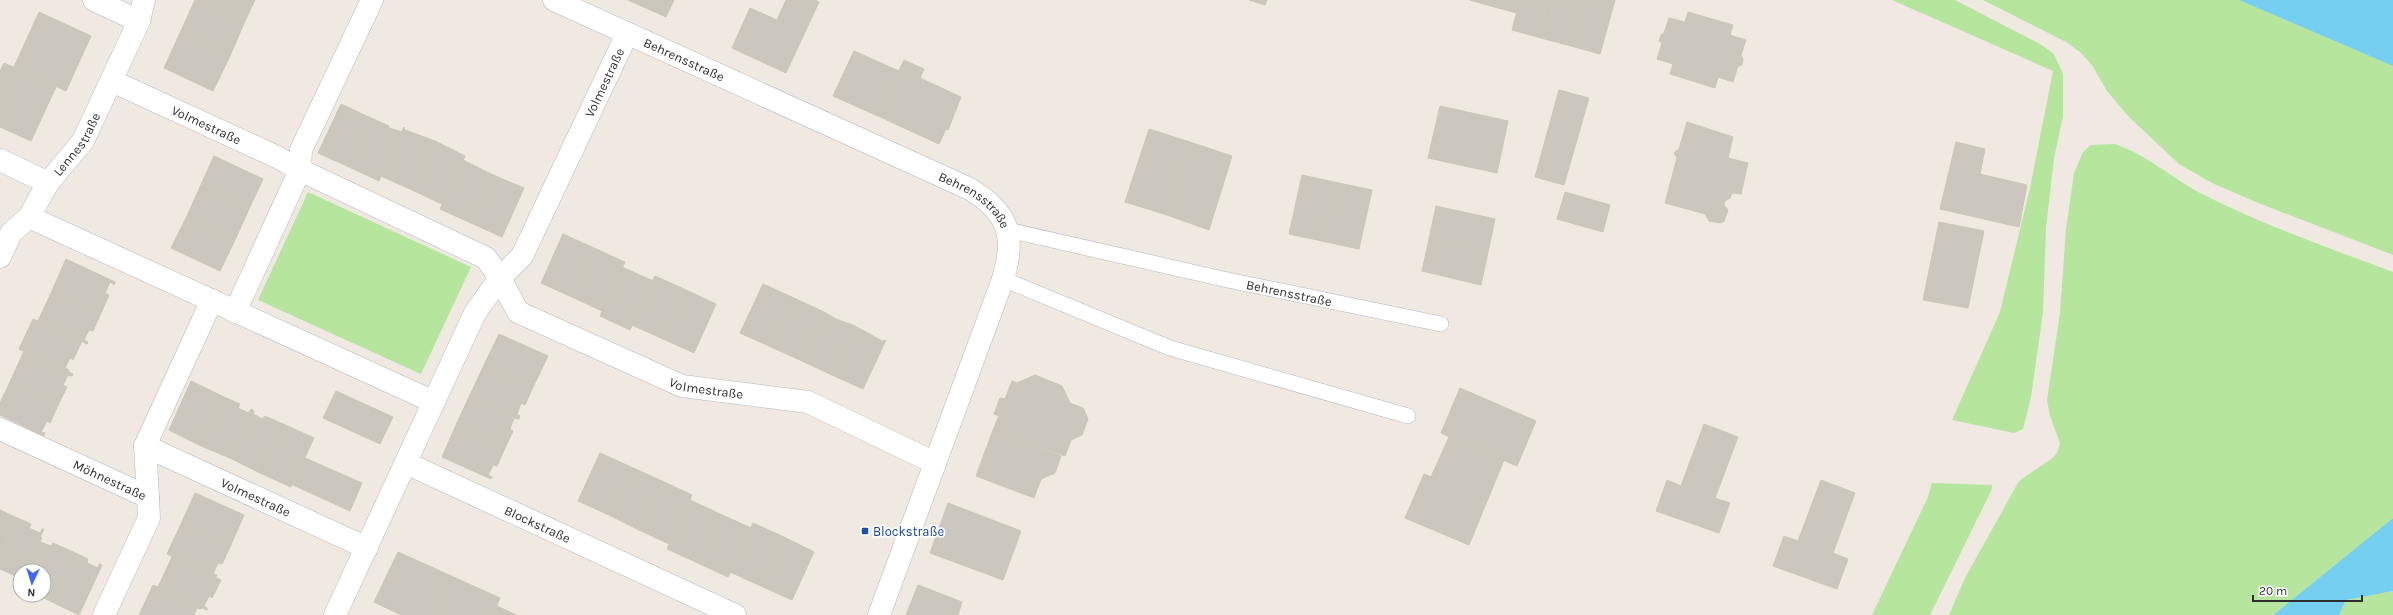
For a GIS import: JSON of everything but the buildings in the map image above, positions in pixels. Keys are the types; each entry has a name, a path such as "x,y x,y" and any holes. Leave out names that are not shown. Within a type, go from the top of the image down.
{"street":[{"path":"94,0 139,21"},
{"name":"Lennestraße","path":"0,257 11,233 29,216 48,183 83,141 139,21 144,0"},
{"path":"235,312 300,170 302,150 372,0"},
{"name":"Behrensstraße","path":"554,0 970,189 999,212 1008,230"},
{"name":"Volmestraße","path":"336,615 475,313 500,278 522,256 627,34"},
{"name":"Volmestraße","path":"112,81 277,157 300,170 486,258 500,278 518,312 682,386 808,402 935,463"},
{"path":"0,160 48,183"},
{"path":"29,216 235,312 434,402"},
{"path":"879,615 1003,279 1010,257 1008,230"},
{"path":"148,497 145,446 212,300"},
{"name":"Möhnestraße","path":"0,429 148,497 149,518 104,615"},
{"name":"Volmestraße","path":"145,446 366,548"},
{"name":"Blockstraße","path":"406,463 696,607 735,615"}],"lane":[{"name":"Behrensstraße","path":"1008,230 1223,279 1441,324"},
{"path":"1003,279 1170,348 1408,416"}],"green space":[{"path":"1892,0 1955,0 2040,44 2054,54 2063,74 2063,116 2054,158 2046,228 2043,312 2031,397 2023,429 2014,433 1952,420 2000,312 2030,188 2053,71"},
{"path":"1983,0 2239,0 2393,66 2393,255 2256,202 2212,183 2179,164 2128,116 2107,91 2092,65 2080,52 2066,42"},
{"path":"2115,144 2149,160 2191,188 2225,205 2296,236 2393,272 2393,518 2273,615 1949,615 1965,578 2019,481 2054,457 2058,451 2060,443 2050,416 2047,400 2060,313 2066,229 2074,173 2083,152 2091,145"},
{"path":"308,192 471,267 421,374 258,300"},
{"path":"1932,483 1992,485 1992,489 1930,615 1872,615 1928,497"},
{"path":"2393,591 2393,615 2339,615 2346,600"}],"water":[{"path":"2239,0 2393,0 2393,66"},
{"path":"2393,518 2393,591 2346,600 2339,615 2273,615"}],"place":[{"name":"Blockstraße","path":"865,531"}]}
